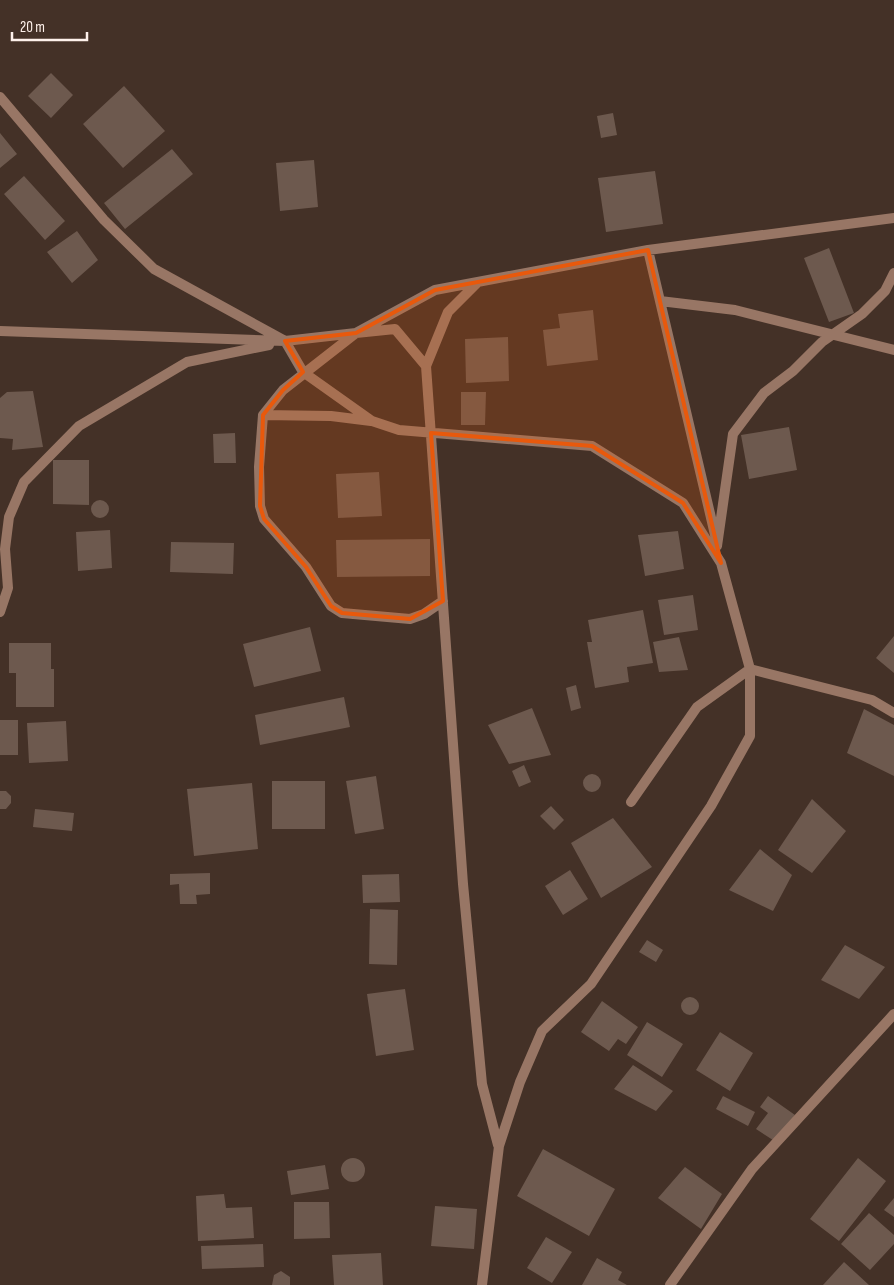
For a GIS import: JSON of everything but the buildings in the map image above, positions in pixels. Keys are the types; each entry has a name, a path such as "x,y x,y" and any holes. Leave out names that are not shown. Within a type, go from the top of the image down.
{"street":[{"path":"0,97 104,220 154,269 285,341 303,372 372,421"},
{"path":"443,602 424,614 410,619 342,613 331,606 306,567 264,519 260,506 259,467 263,415 282,390 303,372 356,333 435,290 648,250 894,218"},
{"path":"482,1285 499,1146 520,1082 542,1031 591,984 711,806 750,736 750,669 722,563 648,250"},
{"path":"718,546 733,434 764,393 834,334 862,314 885,291 894,273"},
{"path":"478,282 448,312 426,366 463,884 482,1084 499,1146"},
{"path":"660,301 735,310 894,350"},
{"path":"0,612 8,588 5,549 9,517 24,482 79,426 187,362 285,341 395,329 426,366"},
{"path":"0,331 285,341"},
{"path":"263,415 331,416 372,421 399,430 592,446 683,504 722,563"},
{"path":"631,802 697,707 750,669 872,700 894,713"},
{"path":"670,1285 752,1169 894,1014"}],"highlighted area":[{"path":"648,250 721,563 683,503 592,446 431,433 443,601 410,619 342,613 331,606 306,567 264,519 260,506 263,415 283,390 303,372 285,341 356,333 435,290"}]}
